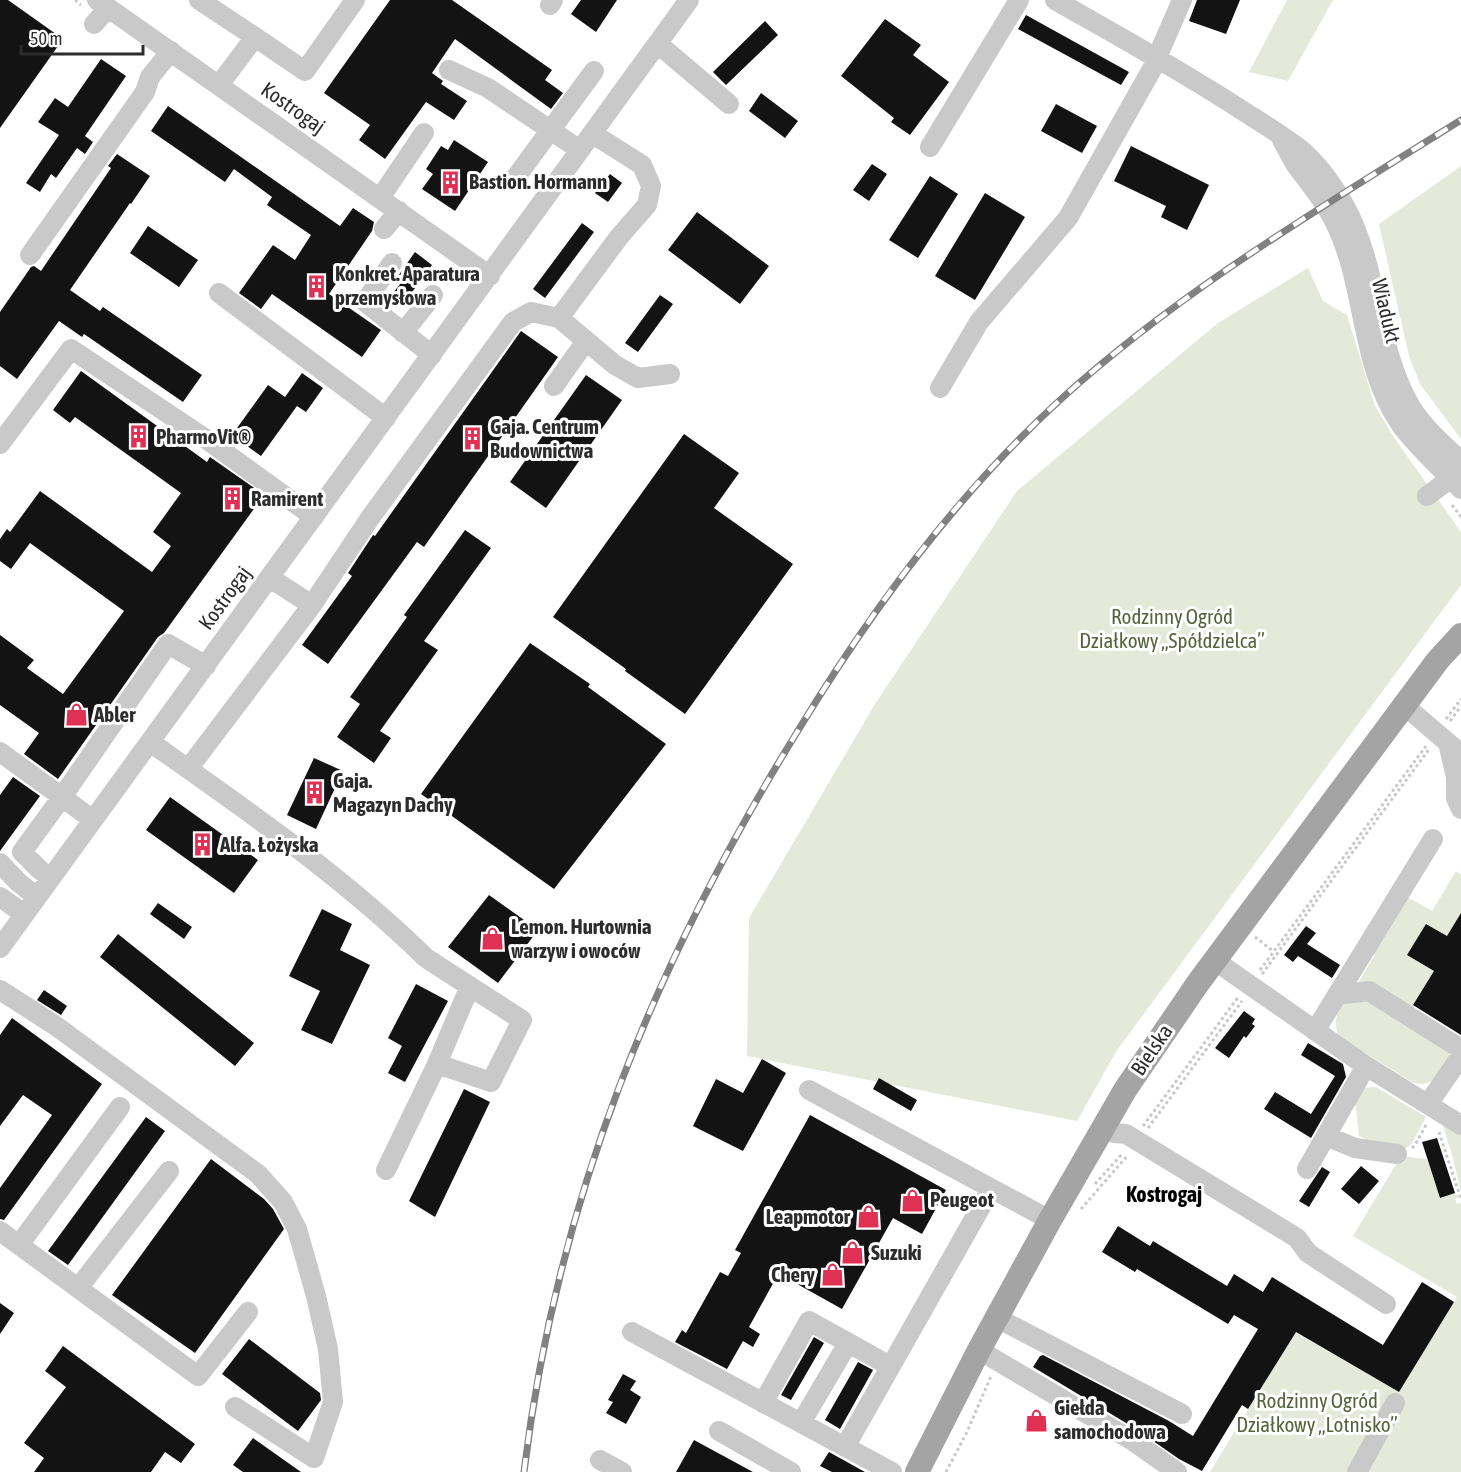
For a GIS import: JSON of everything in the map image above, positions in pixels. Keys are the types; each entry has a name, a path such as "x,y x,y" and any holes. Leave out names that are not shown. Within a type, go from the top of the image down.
{"main road":[{"name":"Bielska","path":"917,1472 991,1356 997,1317 1103,1127 1154,1046 1215,960 1405,706 1438,660 1461,622"},
{"name":"Bielska","path":"1438,660 1461,635"}],"street":[{"path":"199,0 305,71 354,0"},
{"path":"930,147 1019,0"},
{"name":"Wiadukt","path":"1055,0 1211,90 1279,135 1316,165 1347,210 1360,238 1398,382 1408,403 1458,476"},
{"path":"940,388 979,322 1068,219 1157,58 1182,0"},
{"name":"Kostrogaj","path":"0,948 658,44 683,2"},
{"path":"94,24 103,4"},
{"name":"Kostrogaj","path":"103,4 490,276"},
{"path":"219,85 255,37"},
{"path":"658,44 729,104"},
{"path":"30,255 145,92 150,77 171,51"},
{"path":"449,70 488,88 580,150"},
{"path":"516,177 594,71"},
{"path":"380,198 424,133"},
{"path":"559,318 619,237 647,205 651,186 642,165 593,134"},
{"path":"384,229 399,211"},
{"path":"392,262 365,302 432,355"},
{"path":"219,293 386,418"},
{"path":"404,333 433,295"},
{"path":"188,769 312,605 370,518 513,322 531,312 559,318 615,365 638,378 670,374"},
{"path":"554,386 586,341"},
{"path":"0,444 71,349 203,438 314,517"},
{"path":"1427,496 1458,476"},
{"path":"270,578 312,605"},
{"path":"51,878 22,852 168,644 206,666"},
{"path":"1405,706 1446,741 1456,777 1456,798 1461,809"},
{"path":"150,742 291,843 388,920 425,957 522,1020 491,1082 437,1064"},
{"path":"0,752 93,820"},
{"path":"1315,1031 1433,839"},
{"path":"0,863 18,882 37,897"},
{"path":"0,897 24,914"},
{"path":"1215,960 1366,1066 1461,1125"},
{"path":"386,1170 437,1064 471,986"},
{"path":"0,990 56,1026 258,1174 283,1202 297,1229 316,1296 328,1349 333,1402 314,1458 235,1407"},
{"path":"1337,996 1369,991 1461,1049"},
{"path":"1432,1109 1461,1056"},
{"path":"1307,1169 1366,1066"},
{"path":"809,1090 1050,1220"},
{"path":"20,1245 120,1107"},
{"path":"1103,1127 1114,1133 1126,1134 1297,1238 1308,1253 1386,1304"},
{"path":"1326,1136 1355,1148 1397,1154"},
{"path":"79,1287 169,1171"},
{"path":"845,1447 992,1189"},
{"path":"0,1231 198,1376 248,1312"},
{"path":"997,1317 1182,1414"},
{"path":"763,1403 809,1321 890,1366"},
{"path":"632,1332 892,1472"},
{"path":"801,1423 848,1343"},
{"path":"991,1356 1133,1441 1176,1472"},
{"path":"1357,1472 1395,1402"},
{"path":"719,1431 791,1472"},
{"path":"600,1460 622,1472"}],"path":[{"path":"1455,515 1461,511"},
{"path":"1446,741 1461,699"},
{"path":"1080,1211 1251,986 1446,741 1461,706"},
{"path":"1397,1154 1405,1153 1415,1145 1432,1109"},
{"path":"1432,1109 1461,1199"},
{"path":"1090,1190 1135,1141"},
{"path":"965,1423 991,1356"},
{"path":"946,1472 968,1432 991,1356"},
{"path":"951,1450 962,1430"}],"green space":[{"path":"1287,0 1333,0 1288,81 1249,72"},
{"path":"1461,166 1461,439 1420,384 1409,356 1379,224"},
{"name":"Rodzinny Ogród Działkowy „Spółdzielca”","path":"1308,268 1323,301 1347,315 1375,406 1395,439 1461,532 1461,585 1117,1050 1077,1121 747,1056 749,918 875,704 1017,491 1218,323"},
{"path":"1456,871 1461,875 1461,913 1453,940 1426,924 1407,955 1434,971 1412,1007 1356,987 1374,956 1373,944 1402,894 1432,911"},
{"path":"1367,997 1453,1048 1443,1068 1433,1080 1420,1084 1412,1082 1339,1037 1336,1019 1344,1001"},
{"path":"1376,1087 1426,1117 1411,1145 1403,1150 1376,1144 1359,1136 1355,1099 1364,1088"},
{"path":"1441,1120 1461,1132 1461,1192 1453,1158"},
{"name":"Rodzinny Ogród Działkowy „Lotnisko”","path":"1401,1156 1427,1159 1440,1198 1455,1193 1459,1197 1455,1199 1457,1204 1461,1203 1461,1472 1210,1472 1295,1332 1399,1392 1457,1297 1353,1236"}],"building":[{"path":"0,0 8,0 63,39 0,128"},
{"path":"390,0 452,0 552,70 545,80 563,93 551,109 455,39 432,73 443,81 441,84 467,101 454,120 426,102 385,159 359,140 370,125 324,93"},
{"path":"581,0 617,0 596,32 571,14"},
{"path":"1197,0 1240,0 1226,34 1189,21"},
{"path":"1026,15 1129,72 1121,85 1018,29"},
{"path":"885,19 921,45 913,55 949,82 910,135 891,122 894,118 841,76"},
{"path":"765,21 778,35 726,85 713,72"},
{"path":"101,59 126,76 85,136 93,142 85,154 77,148 56,178 51,174 40,192 26,183 59,135 38,122 55,98 68,107"},
{"path":"761,93 798,121 785,138 749,111"},
{"path":"1056,104 1097,126 1082,153 1041,131"},
{"path":"168,106 340,226 353,208 374,222 372,231 329,294 381,330 362,357 272,294 261,309 239,293 273,245 295,260 311,235 267,205 272,197 234,169 225,182 151,131"},
{"name":"Bastion. Hormann","path":"454,140 488,162 455,211 422,189 433,174 426,169 441,146 448,150"},
{"path":"1131,146 1209,185 1187,230 1161,217 1166,206 1114,181"},
{"path":"117,154 150,176 70,290 100,311 103,307 202,375 183,402 84,334 82,337 59,321 17,379 0,366 0,312 31,267 34,266 41,271 111,168 108,166"},
{"path":"872,164 887,174 869,201 853,190"},
{"path":"610,174 622,183 608,202 595,193"},
{"path":"930,176 958,194 918,258 889,240"},
{"path":"985,193 1025,217 975,300 935,276"},
{"path":"697,212 769,266 740,304 668,250"},
{"path":"582,223 594,232 545,298 533,289"},
{"path":"148,226 198,260 179,287 130,253"},
{"path":"415,252 432,265 401,307 389,298 401,283 396,279"},
{"path":"660,295 673,304 638,352 625,343"},
{"name":"Gaja. Centrum Budownictwa","path":"521,331 558,357 424,547 417,542 328,664 302,645 352,576 348,573 373,535 375,536"},
{"path":"81,371 207,462 210,457 264,495 164,633 158,637 58,779 24,754 39,733 0,705 0,635 34,660 27,668 63,694 124,611 30,543 11,569 0,561 0,539 7,529 10,532 40,491 152,572 171,546 153,532 181,493 75,417 70,423 53,410"},
{"path":"302,373 323,388 306,412 297,406 261,456 232,435 268,385 285,397"},
{"path":"586,375 622,400 546,508 510,482"},
{"path":"684,434 739,473 714,508 793,564 685,714 553,617"},
{"path":"465,530 491,548 424,641 438,650 380,731 391,738 374,763 337,737 360,704 350,697 407,617 404,615"},
{"path":"530,643 590,684 588,687 666,744 554,889 421,794"},
{"name":"Gaja. Magazyn Dachy","path":"314,758 343,771 316,829 287,815"},
{"path":"13,777 40,796 0,851 0,795"},
{"name":"Alfa. Łożyska","path":"170,797 258,860 234,893 146,830"},
{"name":"Lemon. Hurtownia warzyw i owoców","path":"489,895 538,930 498,983 448,947"},
{"path":"158,903 192,927 184,939 150,914"},
{"path":"322,909 352,924 340,950 370,965 332,1044 301,1030 320,991 289,976"},
{"path":"1461,913 1461,1035 1413,1005 1434,971 1407,955 1426,924 1447,936"},
{"path":"1306,926 1316,933 1307,944 1340,965 1332,978 1298,956 1293,962 1284,955"},
{"path":"118,934 254,1043 235,1066 100,957"},
{"path":"416,984 448,1001 405,1082 388,1073 402,1046 388,1038"},
{"path":"44,990 67,1006 61,1015 37,1000"},
{"path":"1244,1011 1255,1019 1252,1024 1255,1026 1246,1038 1244,1036 1229,1058 1215,1048"},
{"path":"12,1018 102,1084 4,1220 0,1219 0,1188 52,1115 23,1095 0,1126 0,1035"},
{"path":"1308,1043 1343,1064 1346,1077 1311,1138 1264,1109 1275,1092 1311,1114 1335,1076 1301,1055"},
{"path":"762,1059 786,1073 743,1151 693,1126 716,1079 743,1093"},
{"path":"879,1078 917,1100 911,1111 873,1089"},
{"path":"464,1089 490,1102 435,1217 409,1201"},
{"path":"810,1115 946,1190 922,1234 893,1218 842,1309 790,1280 787,1284 776,1278 749,1327 760,1334 753,1347 743,1341 727,1369 675,1342 682,1330 686,1333 720,1272 728,1276 741,1253 735,1250"},
{"path":"146,1117 165,1131 68,1265 48,1251"},
{"path":"1437,1138 1455,1193 1440,1198 1422,1142"},
{"path":"211,1159 264,1199 273,1209 284,1229 195,1353 112,1295"},
{"path":"1361,1166 1379,1181 1359,1204 1341,1189"},
{"path":"1322,1167 1330,1172 1309,1207 1299,1201"},
{"path":"1118,1226 1150,1246 1153,1241 1227,1286 1234,1274 1263,1292 1272,1277 1383,1345 1422,1282 1454,1302 1399,1392 1296,1332 1248,1409 1242,1405 1202,1471 1179,1459 1136,1429 1033,1367 1043,1355 1193,1436 1258,1329 1234,1315 1228,1324 1137,1269 1135,1272 1102,1252"},
{"path":"0,1303 14,1313 0,1334"},
{"path":"814,1337 824,1343 791,1400 781,1395"},
{"path":"249,1339 320,1393 321,1400 298,1431 222,1374"},
{"path":"63,1346 195,1444 181,1463 165,1452 151,1472 34,1472 44,1458 24,1443 66,1387 45,1371"},
{"path":"858,1362 873,1370 840,1429 825,1420"},
{"path":"623,1374 636,1381 630,1390 641,1397 626,1424 606,1413 613,1402 608,1400"},
{"path":"253,1438 301,1472 243,1472 233,1465"},
{"path":"694,1440 753,1472 676,1472"},
{"path":"829,1452 865,1472 832,1472 820,1466"}],"railway":[{"path":"524,1472 539,1371 561,1273 588,1178 620,1085 657,994 700,905 747,817 799,729 856,640 886,597 951,514 1022,436 1106,360 1154,322 1254,251 1461,120"}],"place":[{"name":"Bastion. Hormann","path":"451,182"},
{"name":"Konkret. Aparatura przemysłowa","path":"317,286"},
{"name":"PharmoVit®","path":"138,437"},
{"name":"Gaja. Centrum Budownictwa","path":"472,439"},
{"name":"Ramirent","path":"233,499"},
{"name":"Abler","path":"76,715"},
{"name":"Gaja. Magazyn Dachy","path":"315,793"},
{"name":"Alfa. Łożyska","path":"202,845"},
{"name":"Lemon. Hurtownia warzyw i owoców","path":"493,939"},
{"name":"Peugeot","path":"912,1200"},
{"name":"Leapmotor","path":"868,1217"},
{"name":"Suzuki","path":"853,1253"},
{"name":"Chery","path":"833,1275"},
{"name":"Giełda samochodowa","path":"1036,1420"}],"district":[{"name":"Kostrogaj","path":"1164,1194"}]}
